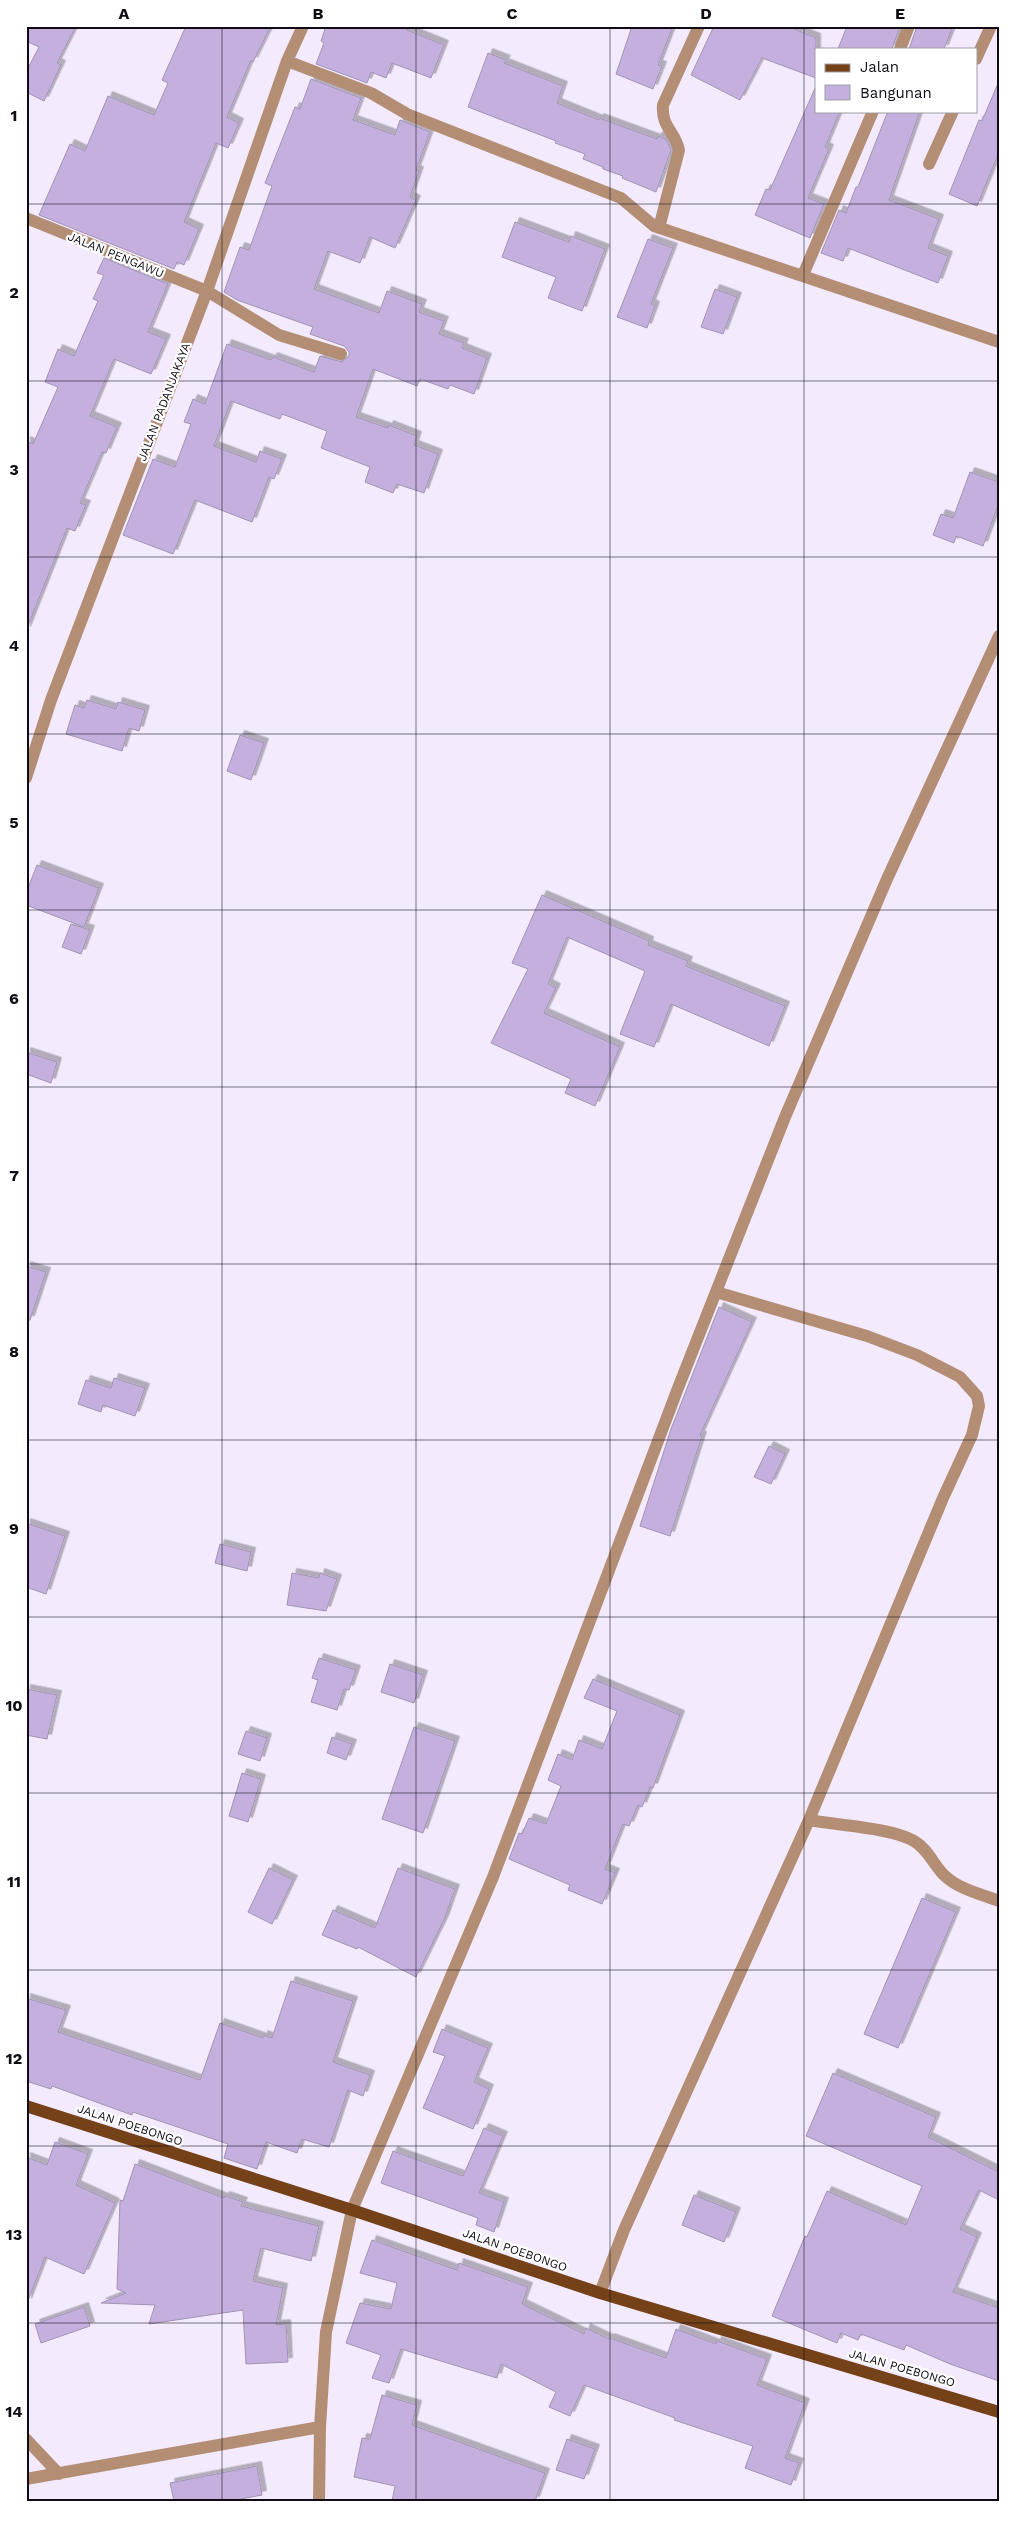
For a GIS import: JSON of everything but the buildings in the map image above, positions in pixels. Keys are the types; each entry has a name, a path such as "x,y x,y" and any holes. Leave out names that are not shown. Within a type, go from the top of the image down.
{"main road":[{"name":"JALAN POEBONGO","path":"26,2106 352,2210 600,2293 999,2412"}],"street":[{"name":"JALAN PADANJAKAYA","path":"26,778 54,693 206,291 287,61 303,26"},
{"path":"659,228 679,150 676,140 662,117 663,105 699,26"},
{"path":"900,48 909,26"},
{"path":"978,55 991,26"},
{"path":"287,61 371,93 407,114 620,198 649,224 659,228 999,342"},
{"path":"803,275 873,112"},
{"path":"929,164 953,112"},
{"name":"JALAN PENGAWU","path":"26,218 206,291 279,335 341,354"},
{"path":"319,2501 320,2427 326,2332 352,2210 493,1877 716,1292 785,1117 858,944 999,636"},
{"path":"600,2293 624,2230 810,1820 943,1498 972,1435 980,1406 977,1396 960,1377 917,1355 867,1336 716,1292"},
{"path":"810,1820 876,1830 914,1840 926,1850 941,1871 954,1884 999,1901"},
{"path":"26,2479 320,2427"},
{"path":"26,2439 59,2474"}]}
